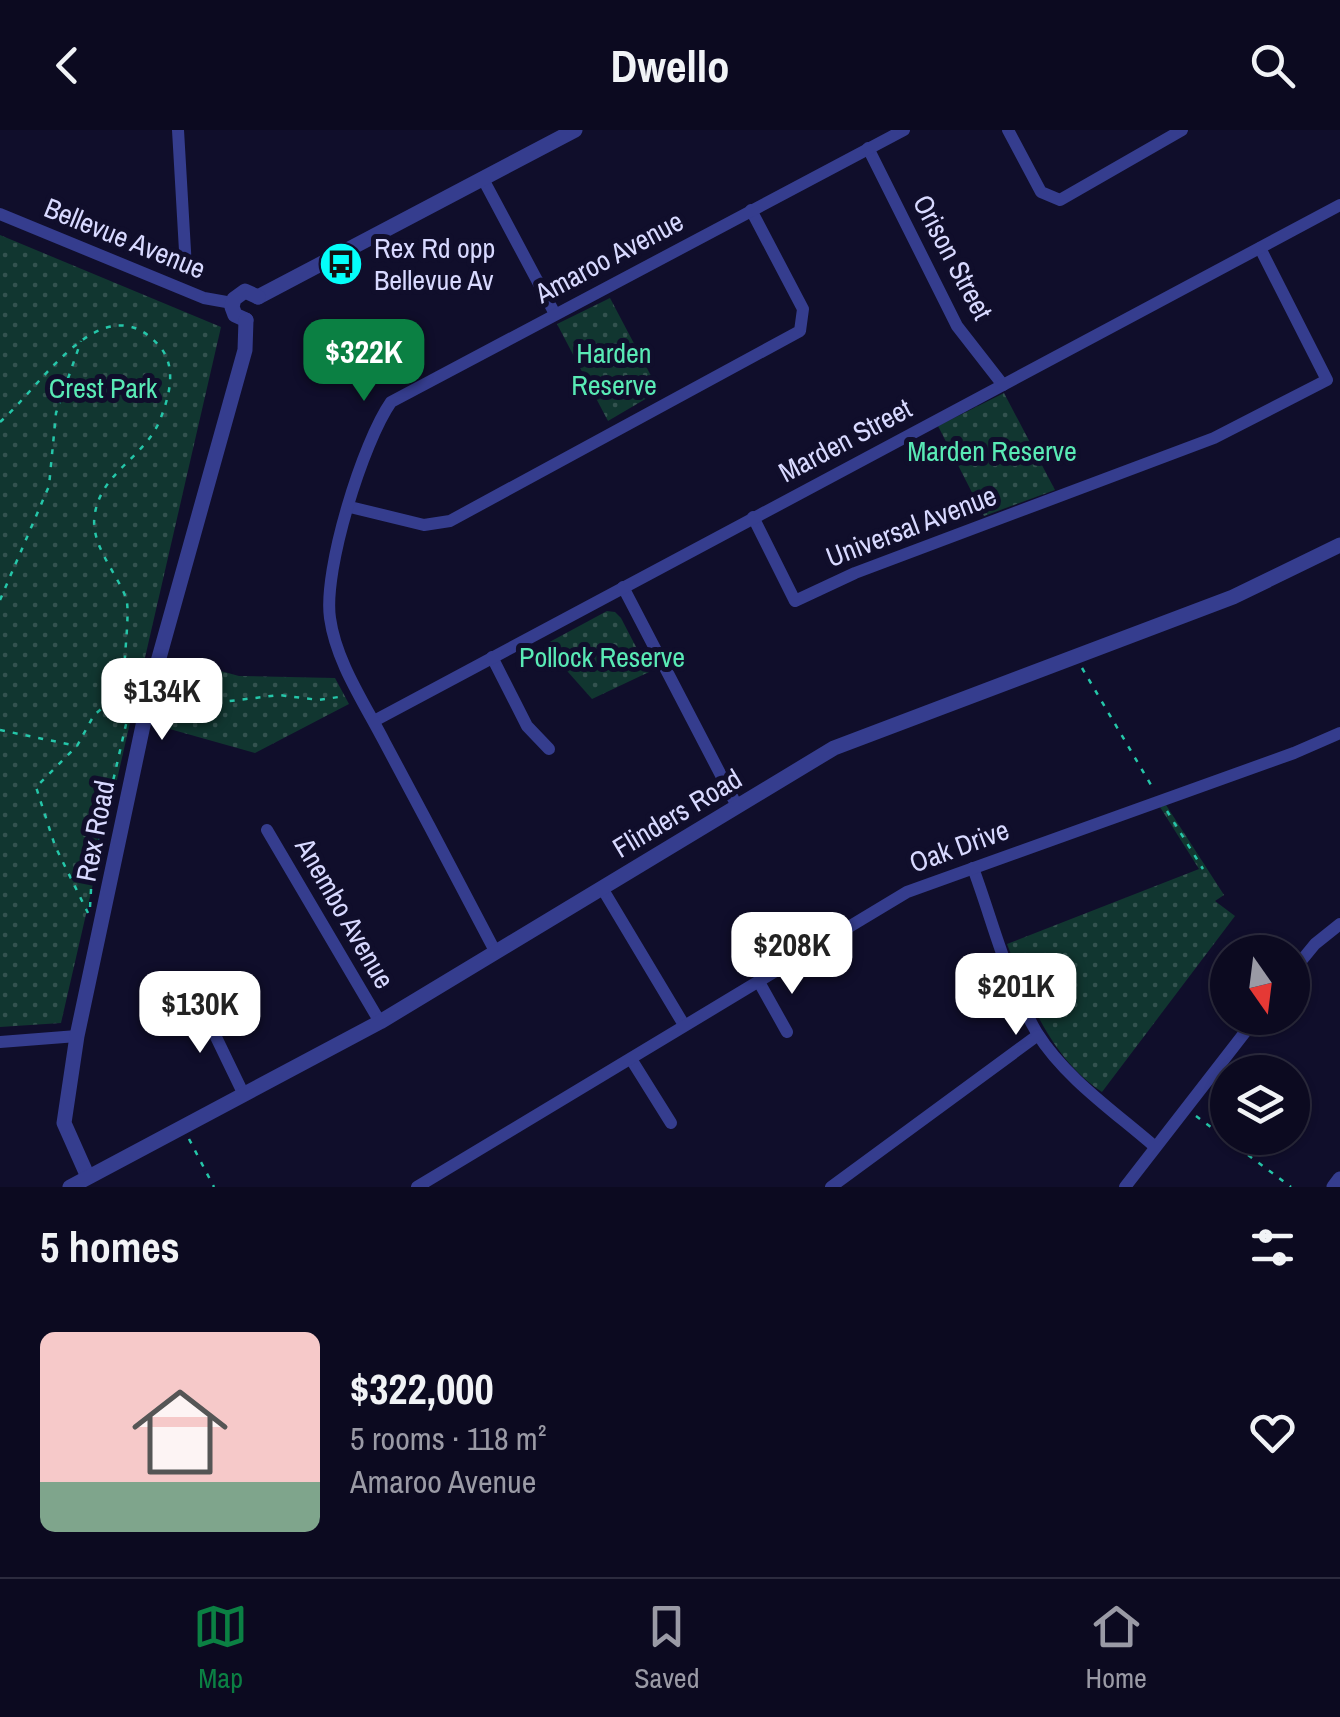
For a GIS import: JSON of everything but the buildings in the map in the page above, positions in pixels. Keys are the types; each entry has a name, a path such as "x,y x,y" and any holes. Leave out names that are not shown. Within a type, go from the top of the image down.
{"street":[{"path":"178,130 186,268"},
{"path":"258,297 575,130"},
{"name":"Amaroo Avenue","path":"495,951 342,659 330,623 332,572 366,447 391,402 904,130"},
{"path":"1008,130 1041,192 1060,200 1182,130"},
{"name":"Orison Street","path":"868,148 957,326 1003,385"},
{"path":"483,180 555,314"},
{"name":"Marden Street","path":"374,721 1340,205"},
{"path":"350,507 424,525 450,522 800,331 803,310 751,210"},
{"name":"Bellevue Avenue","path":"0,214 204,298 232,303"},
{"name":"Universal Avenue","path":"753,518 794,601 855,572 1214,438 1326,380 1260,248"},
{"path":"240,292 250,292 258,297 261,306 258,314 246,320 235,315 232,303 240,292"},
{"name":"Rex Road","path":"88,1177 64,1122 78,1036 152,683 246,350 246,320"},
{"name":"Flinders Road","path":"70,1187 380,1022 834,748 1233,597 1340,544"},
{"path":"623,587 737,806"},
{"path":"492,657 527,726 549,749"},
{"name":"Oak Drive","path":"416,1187 907,892 1340,733"},
{"name":"Anembo Avenue","path":"266,830 380,1022"},
{"path":"973,868 1010,971 1038,1034 1064,1067 1154,1146"},
{"path":"602,888 684,1026"},
{"path":"1310,951 1340,924"},
{"path":"760,982 786,1032"},
{"path":"221,1010 216,1037 244,1096"},
{"path":"830,1187 1038,1034"},
{"path":"1125,1187 1242,1035"},
{"path":"0,1042 78,1036"},
{"path":"631,1059 671,1123"},
{"path":"1334,1187 1340,1179"}],"path":[{"path":"0,422 82,338 119,324 146,331 170,359 170,387 158,424 138,452 112,475 94,514 97,541 128,602 122,664 124,690 128,720 92,873 89,914 55,846 36,787 77,746 94,714 124,690 129,682 141,680"},
{"path":"0,600 49,486 56,413 82,338"},
{"path":"1082,666 1155,792"},
{"path":"163,686 222,702 278,695 328,700 351,694"},
{"path":"0,730 77,746"},
{"path":"1164,806 1203,869"},
{"path":"1184,1107 1291,1187"},
{"path":"183,1127 214,1187"}],"green space":[{"name":"Crest Park","path":"0,235 221,327 61,1023 0,1027"},
{"name":"Harden Reserve","path":"610,298 659,391 608,421 557,324"},
{"name":"Marden Reserve","path":"1004,393 1055,490 984,516 938,426"},
{"name":"Pollock Reserve","path":"607,611 621,618 649,672 592,699 544,645"},
{"path":"177,659 239,676 335,678 349,704 255,753 159,726"},
{"path":"1166,805 1224,895 1215,901 1235,916 1221,935 1210,935 1210,949 1102,1092 1055,1045 1033,1006 1007,944 1199,869 1160,807"}],"place":[{"name":"Rex Rd opp Bellevue Av","path":"341,264"}]}
